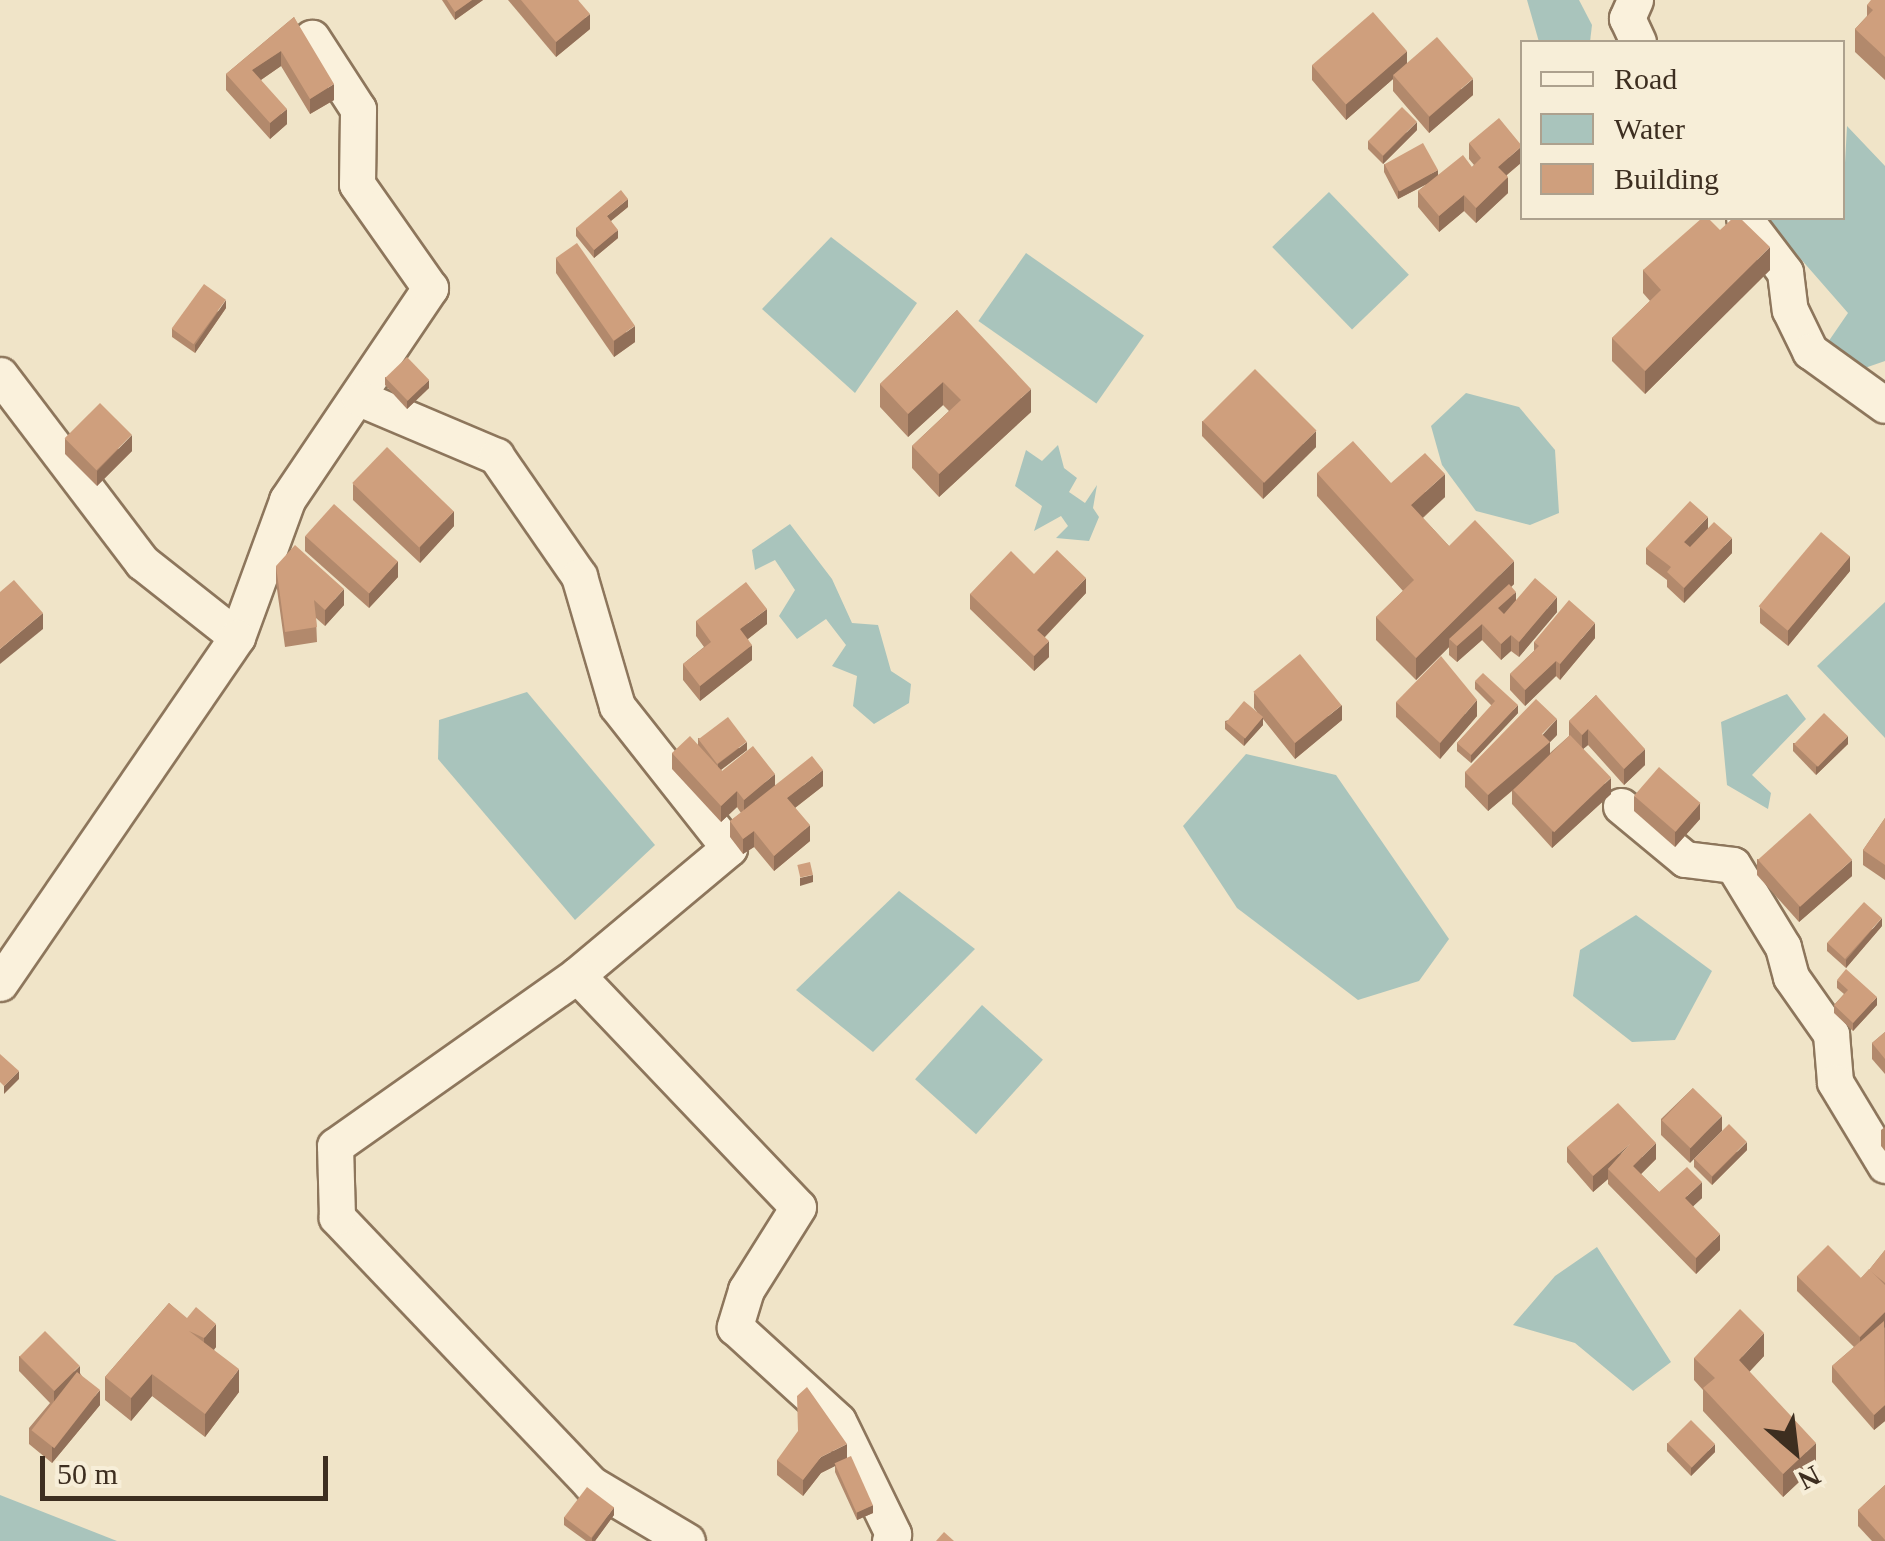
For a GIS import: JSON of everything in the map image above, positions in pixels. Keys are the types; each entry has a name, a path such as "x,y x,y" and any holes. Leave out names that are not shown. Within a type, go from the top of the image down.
{"street":[{"path":"1635,0 1627,18 1637,40"},
{"path":"0,983 237,637 287,500 430,288 357,184 358,109 312,38"},
{"path":"1746,220 1785,272 1790,310 1810,351 1885,404"},
{"path":"0,375 142,562 237,637"},
{"path":"359,398 496,456 579,576 618,706 728,848 577,974 335,1146 336,1217 591,1484 687,1541"},
{"path":"1621,806 1685,860 1733,865 1783,947 1791,976 1831,1034 1834,1082 1885,1165"},
{"path":"577,974 798,1208 746,1290 735,1326 838,1421 893,1534 890,1541"}],"water":[{"path":"1527,0 1579,0 1592,25 1590,40 1538,40"},
{"path":"1847,126 1885,166 1885,361 1859,370 1826,345 1848,313 1767,220 1845,220"},
{"path":"1329,192 1409,275 1352,330 1272,247"},
{"path":"831,237 917,303 855,393 762,309"},
{"path":"1026,253 1144,336 1096,404 978,321"},
{"path":"1466,393 1519,407 1555,450 1559,513 1530,525 1476,511 1442,465 1431,426"},
{"path":"1058,445 1064,468 1077,478 1069,492 1085,503 1097,485 1093,508 1099,517 1089,541 1056,538 1068,526 1061,516 1034,531 1042,506 1015,486 1026,450 1042,461"},
{"path":"790,524 832,579 852,623 878,625 891,671 911,684 909,703 874,724 853,706 857,676 832,666 846,645 826,619 797,639 779,616 795,590 775,560 755,570 752,550"},
{"path":"1885,602 1885,738 1817,666"},
{"path":"527,692 655,845 575,920 438,759 439,720"},
{"path":"1787,694 1806,719 1752,775 1771,793 1768,809 1727,785 1721,722"},
{"path":"1246,754 1336,775 1449,939 1419,981 1358,1000 1237,908 1183,826"},
{"path":"899,891 975,949 873,1052 796,990"},
{"path":"1636,915 1712,971 1675,1040 1632,1042 1573,996 1580,950"},
{"path":"982,1005 1043,1060 976,1134 915,1079"},
{"path":"1597,1247 1671,1362 1633,1391 1575,1343 1513,1325 1555,1276"},
{"path":"0,1495 117,1541 0,1541"}],"building":[{"path":"447,0 472,0 455,12"},
{"path":"521,0 578,0 590,14 556,42"},
{"path":"1871,0 1885,0 1885,57 1855,29 1873,10 1867,5"},
{"path":"1373,12 1407,51 1346,104 1312,65"},
{"path":"294,17 334,84 310,99 281,51 252,70 287,109 270,123 226,74"},
{"path":"1437,37 1473,79 1429,117 1393,75"},
{"path":"1402,107 1417,122 1383,156 1368,141"},
{"path":"1499,118 1520,148 1498,167 1508,177 1476,208 1464,195 1439,216 1418,191 1463,155 1472,167 1481,158 1469,143"},
{"path":"1423,143 1438,170 1400,191 1385,164"},
{"path":"621,190 628,199 607,216 618,230 594,250 576,228"},
{"path":"1700,220 1710,220 1720,230 1731,220 1742,220 1770,247 1645,371 1612,338 1661,290 1643,270"},
{"path":"577,243 635,326 614,341 556,258"},
{"path":"204,284 226,300 194,344 172,328"},
{"path":"957,310 1031,389 939,474 912,446 961,400 943,382 908,414 880,384"},
{"path":"407,357 429,380 408,401 385,378"},
{"path":"1255,369 1317,431 1264,483 1203,421"},
{"path":"100,403 132,435 96,470 65,438"},
{"path":"1353,441 1391,483 1425,453 1445,474 1411,505 1449,546 1475,520 1514,561 1416,658 1376,617 1414,580 1317,473"},
{"path":"387,447 454,512 419,548 352,483"},
{"path":"1690,501 1708,517 1684,542 1690,547 1714,522 1732,538 1684,588 1667,572 1671,567 1646,548"},
{"path":"334,504 398,562 369,594 305,536"},
{"path":"1821,532 1850,556 1788,631 1759,606"},
{"path":"295,545 344,589 325,610 314,600 317,627 285,632 276,566"},
{"path":"1057,550 1086,578 1037,630 1049,641 1034,656 970,594 1011,551 1034,574"},
{"path":"1535,578 1557,597 1519,642 1511,635 1501,644 1482,624 1457,646 1449,639 1509,584 1516,592 1498,608 1504,614"},
{"path":"14,580 43,613 0,649 0,592"},
{"path":"746,582 767,609 740,629 752,645 700,686 683,664 711,642 696,621"},
{"path":"1569,600 1595,623 1560,664 1556,661 1525,690 1510,674 1539,646 1534,642"},
{"path":"1300,654 1342,705 1295,743 1253,692"},
{"path":"1441,656 1477,700 1440,743 1396,702"},
{"path":"1483,673 1518,705 1471,755 1457,743 1495,701 1475,681"},
{"path":"1596,695 1645,749 1624,769 1588,729 1582,735 1569,721"},
{"path":"1536,699 1557,719 1542,734 1550,742 1488,795 1465,772"},
{"path":"1244,701 1263,717 1245,739 1226,722"},
{"path":"1824,713 1848,736 1818,767 1794,744"},
{"path":"728,717 747,742 717,764 698,739"},
{"path":"1570,735 1611,777 1554,832 1513,790"},
{"path":"690,736 722,771 753,746 775,774 744,800 737,791 721,806 672,753"},
{"path":"812,756 823,770 787,798 810,825 774,856 754,831 743,839 730,821"},
{"path":"1659,767 1701,803 1676,832 1634,796"},
{"path":"1810,813 1852,860 1800,907 1758,860"},
{"path":"1885,818 1885,865 1863,850"},
{"path":"810,862 813,875 800,878 797,865"},
{"path":"1864,902 1882,918 1845,959 1827,943"},
{"path":"1846,969 1877,997 1853,1023 1834,1005 1848,990 1837,980"},
{"path":"1885,1032 1885,1059 1872,1043"},
{"path":"0,1054 19,1071 4,1086 0,1082"},
{"path":"1693,1088 1722,1116 1691,1148 1662,1120"},
{"path":"1618,1103 1656,1143 1633,1166 1659,1192 1687,1167 1702,1182 1685,1198 1720,1234 1696,1258 1608,1169 1630,1144 1593,1176 1567,1147"},
{"path":"1729,1124 1747,1142 1712,1176 1694,1159"},
{"path":"1828,1245 1861,1278 1869,1269 1885,1285 1885,1312 1860,1337 1797,1276"},
{"path":"1885,1250 1885,1283 1869,1270"},
{"path":"169,1303 187,1318 196,1307 216,1324 204,1338 189,1331 239,1369 205,1414 152,1374 131,1398 105,1377"},
{"path":"1740,1309 1764,1333 1739,1360 1816,1443 1783,1474 1703,1388 1715,1378 1694,1358"},
{"path":"1884,1321 1885,1405 1874,1415 1832,1366"},
{"path":"45,1331 80,1366 54,1391 20,1356"},
{"path":"77,1372 100,1390 54,1448 31,1430"},
{"path":"807,1387 847,1444 821,1457 803,1480 777,1460 798,1431 797,1396"},
{"path":"1691,1420 1715,1444 1692,1467 1668,1443"},
{"path":"851,1456 873,1505 857,1513 835,1463"},
{"path":"1885,1485 1885,1540 1858,1510"},
{"path":"587,1487 614,1507 591,1538 564,1517"},
{"path":"944,1532 954,1541 936,1541"}]}
